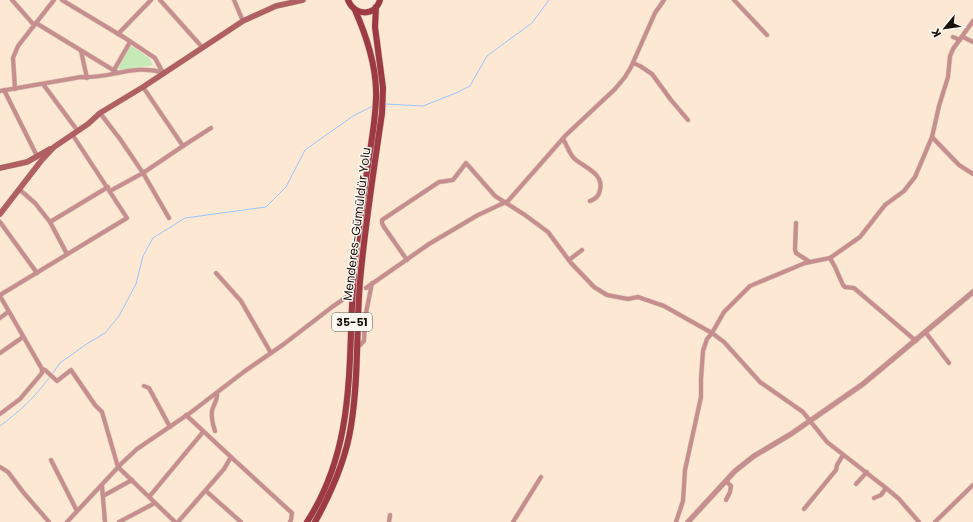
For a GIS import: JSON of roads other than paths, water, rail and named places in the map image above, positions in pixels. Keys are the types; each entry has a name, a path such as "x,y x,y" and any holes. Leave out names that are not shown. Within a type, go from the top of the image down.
{"main road":[{"path":"0,168 27,162 54,147 100,113 143,87 243,21 276,6 304,0"},
{"name":"35-51","path":"376,7 380,0"},
{"name":"35-51","path":"346,1 356,10"},
{"path":"356,10 366,12 372,11 376,7"},
{"name":"Menderes-Gümüldür Yolu","path":"315,522 327,500 341,464 351,428 355,394 360,281 382,113 383,88 375,27 376,7"},
{"name":"Menderes-Gümüldür Yolu","path":"307,522 314,511 328,481 345,423 348,395 355,261 376,90 372,56 356,10"},
{"path":"0,214 41,161 54,147"}],"street":[{"path":"12,0 35,24 116,72"},
{"path":"15,89 13,58 18,46 54,0"},
{"path":"62,0 155,58 164,73"},
{"path":"118,34 151,0"},
{"path":"160,0 202,47"},
{"path":"234,0 243,21"},
{"path":"366,288 429,244 462,224 508,201 563,139 615,90 633,63 655,13 664,0"},
{"path":"734,0 767,35"},
{"path":"676,522 683,501 685,470 701,397 701,364 707,339 724,312 750,286 805,263 830,258 860,237 885,206 904,191 915,177 932,137 939,106 948,77 950,56 953,49 962,39 973,21"},
{"path":"953,37 973,42"},
{"path":"116,72 130,42"},
{"path":"81,51 87,78"},
{"path":"633,63 652,74 688,120"},
{"path":"37,156 2,91 81,78 93,78 116,72 140,69 164,73"},
{"path":"43,84 77,130"},
{"path":"143,87 183,146"},
{"path":"100,113 143,173 169,218"},
{"path":"50,222 109,189 143,173 211,128"},
{"path":"72,134 127,218 0,295 8,312 42,369 57,381 71,370 95,405 102,412 118,467 177,522 206,491 224,469 231,456"},
{"path":"932,137 959,165 973,174"},
{"path":"563,139 576,160 594,172 601,182 599,194 595,199 590,201"},
{"path":"407,260 384,227 382,220 439,182 453,180 466,163 495,196 548,232 569,260 594,287 607,295 628,299 638,297 664,306 712,333 724,342 760,382 803,412 827,442 868,472 899,499 919,522"},
{"path":"20,190 35,203 50,222 67,254"},
{"path":"0,222 37,273"},
{"path":"796,223 796,253 810,262"},
{"path":"569,260 582,250"},
{"path":"830,258 843,286 854,288 916,341"},
{"path":"216,273 241,301 271,353"},
{"path":"357,347 364,341 365,318 372,284"},
{"path":"688,522 735,471 754,456 791,434 863,384 926,333 973,292"},
{"path":"67,522 118,467 137,449 217,393 244,371 348,296"},
{"path":"0,318 8,312"},
{"path":"926,333 949,363"},
{"path":"0,353 23,337"},
{"path":"0,414 20,399 42,373 42,369"},
{"path":"144,386 149,388 170,427"},
{"path":"214,431 212,424 212,410 217,398 217,393"},
{"path":"186,415 292,513 290,522"},
{"path":"149,497 203,432"},
{"path":"804,509 836,470 837,465 843,455"},
{"path":"51,460 77,511"},
{"path":"0,467 8,472 49,522"},
{"path":"856,484 868,472"},
{"path":"513,522 541,478"},
{"path":"102,496 132,480"},
{"path":"726,481 731,486 726,500"},
{"path":"935,522 973,485"},
{"path":"102,486 105,522"},
{"path":"874,498 881,495 886,488"},
{"path":"206,491 241,522"},
{"path":"119,522 155,503"},
{"path":"389,522 390,515"}],"waterway":[{"path":"386,104 423,106 470,86 487,56 532,23 549,0"},
{"path":"53,373 60,363 105,333 119,316 136,284 143,256 153,238 185,218 266,207 286,187 305,150 353,116 373,106"},
{"path":"0,426 26,404 49,378"}]}
